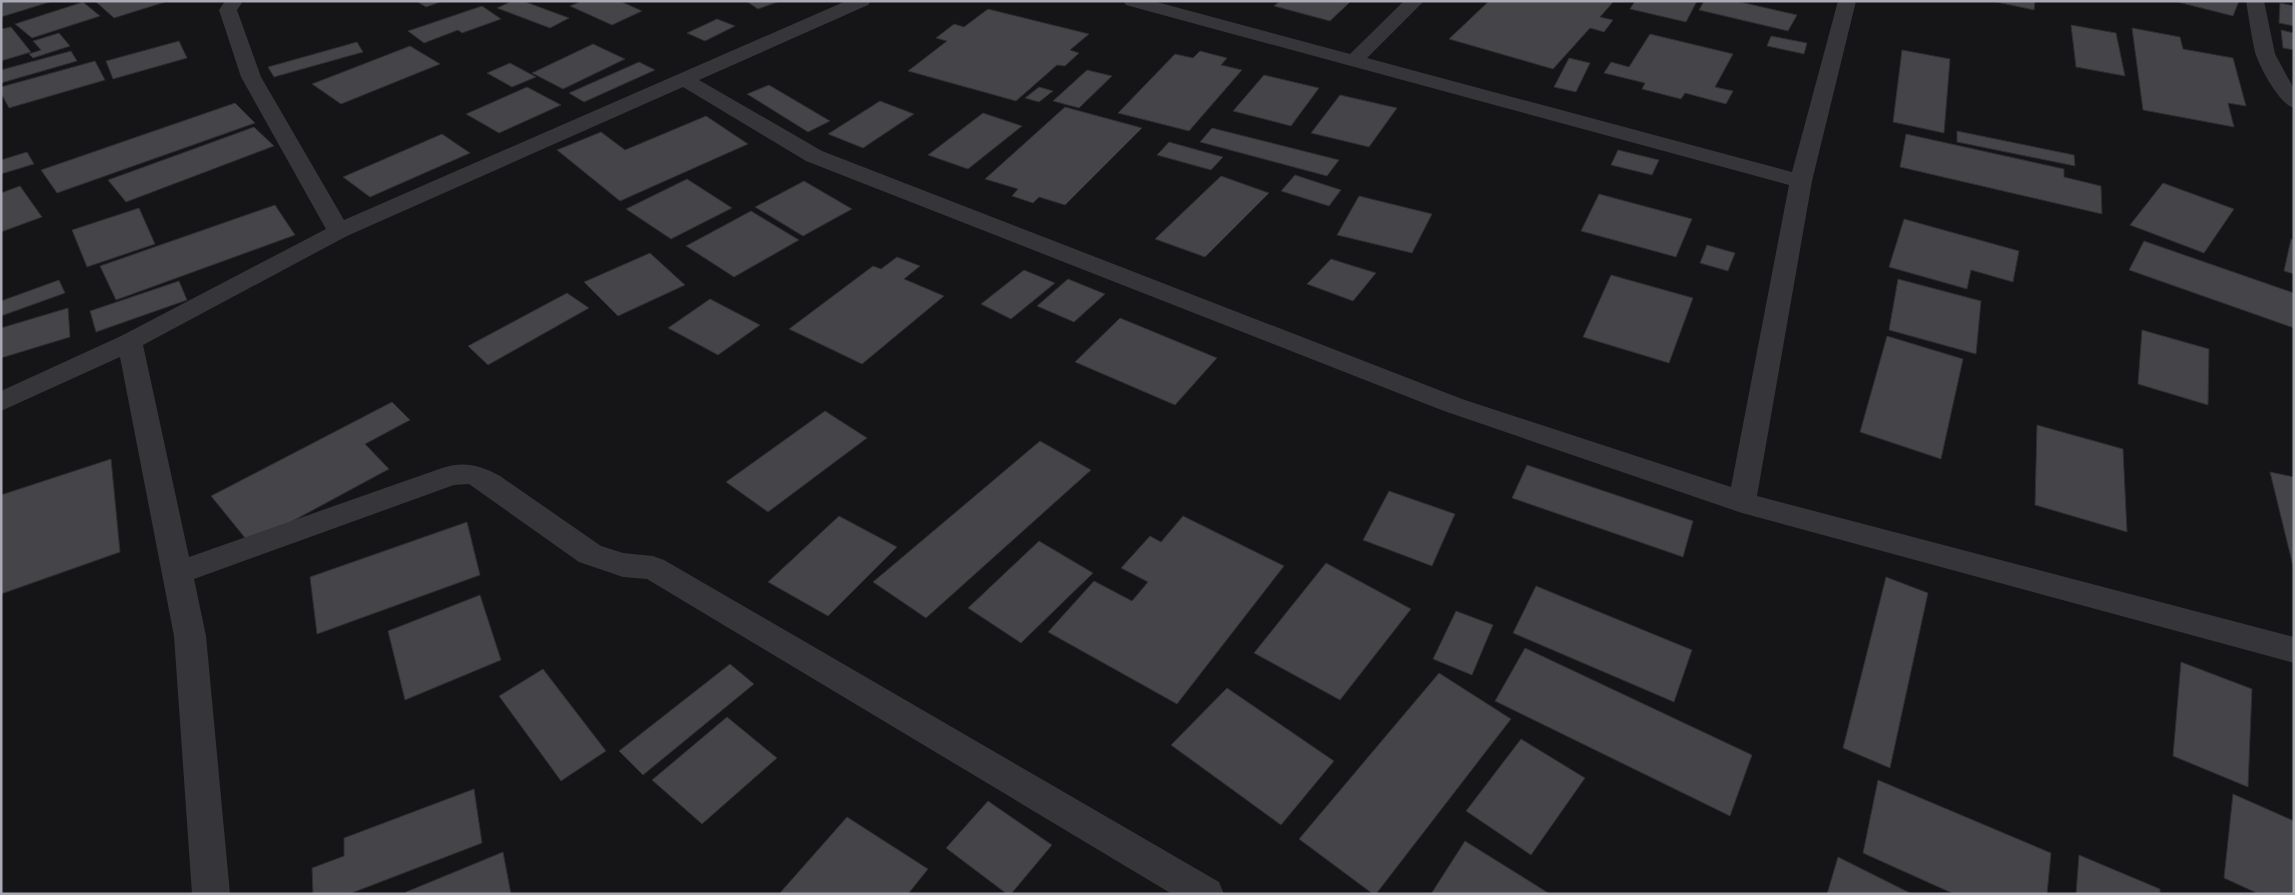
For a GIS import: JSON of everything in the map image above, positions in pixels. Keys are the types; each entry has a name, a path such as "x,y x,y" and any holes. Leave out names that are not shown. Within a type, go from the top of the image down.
{"street":[{"path":"234,1 228,10 250,77 339,231"},
{"path":"1,402 130,342 339,231 862,1"},
{"path":"1132,1 1801,181"},
{"path":"1354,61 1415,1"},
{"path":"1742,502 1801,181 1847,1"},
{"path":"2255,1 2265,54 2284,90 2294,102"},
{"path":"683,79 814,156 1453,405 1742,502 2294,650"},
{"path":"130,342 190,636 211,894"},
{"path":"178,573 452,475 473,474 590,554 623,565 654,568 1206,894"}],"building":[{"path":"1,1 53,1 1,17"},
{"path":"95,1 165,1 165,2 114,18"},
{"path":"416,1 443,1 426,7"},
{"path":"512,1 523,1 569,18 550,28 497,8"},
{"path":"582,1 620,1 642,11 612,25 570,6"},
{"path":"746,1 780,1 758,9"},
{"path":"1280,1 1350,2 1330,21 1274,6"},
{"path":"1489,1 1614,1 1600,17 1613,20 1604,32 1590,28 1553,69 1449,39"},
{"path":"1635,1 1697,1 1686,22 1630,9"},
{"path":"1704,1 1736,1 1797,15 1788,31 1699,10"},
{"path":"1992,1 2035,1 2034,10"},
{"path":"2174,1 2239,1 2233,16"},
{"path":"83,2 100,16 32,38 15,24"},
{"path":"2280,3 2294,6 2294,26 2279,23"},
{"path":"482,6 501,19 462,33 458,30 424,43 408,31"},
{"path":"988,9 1089,34 1070,50 1079,53 1065,66 1057,65 1016,101 908,71 947,41 936,38 954,24 964,27"},
{"path":"717,19 735,26 705,41 687,33"},
{"path":"2071,25 2116,33 2125,76 2076,67"},
{"path":"11,27 31,52 1,61 1,29"},
{"path":"2132,28 2180,37 2183,49 2233,58 2246,106 2228,103 2234,127 2143,110"},
{"path":"2281,30 2294,33 2294,50 2283,48"},
{"path":"59,33 70,46 33,58 29,54 41,50 33,41"},
{"path":"1650,34 1733,54 1715,87 1733,91 1726,104 1685,93 1681,99 1642,89 1645,83 1604,73 1611,62 1629,67"},
{"path":"1771,36 1807,43 1804,54 1767,46"},
{"path":"179,41 187,58 113,79 106,61"},
{"path":"357,42 363,52 274,77 268,67"},
{"path":"593,44 625,59 563,89 532,73"},
{"path":"410,46 440,64 341,104 312,84"},
{"path":"1902,50 1950,59 1944,133 1893,122"},
{"path":"71,51 77,61 1,83 1,70"},
{"path":"1200,51 1227,58 1221,65 1242,70 1189,131 1118,113 1175,54 1193,58"},
{"path":"1569,58 1590,63 1576,92 1554,87"},
{"path":"95,61 105,80 9,108 1,93 1,87"},
{"path":"639,62 655,70 584,102 569,93"},
{"path":"510,63 536,77 512,87 487,73"},
{"path":"1087,70 1112,76 1079,108 1053,101"},
{"path":"1264,75 1319,88 1291,126 1233,111"},
{"path":"769,85 830,121 808,132 747,94"},
{"path":"527,87 561,105 499,133 466,114"},
{"path":"1039,87 1053,91 1039,102 1025,98"},
{"path":"1340,95 1397,108 1369,147 1311,133"},
{"path":"880,101 914,114 863,148 828,134"},
{"path":"235,103 255,123 57,193 41,170"},
{"path":"1065,107 1142,128 1065,205 1039,197 1033,203 1012,196 1018,189 985,179"},
{"path":"983,113 1022,126 968,169 928,155"},
{"path":"706,116 748,144 620,201 557,150 601,132 625,150"},
{"path":"254,127 274,146 126,202 108,180"},
{"path":"1212,128 1339,160 1327,176 1200,142"},
{"path":"1957,131 2074,155 2075,166 1957,142"},
{"path":"442,134 470,153 370,197 343,177"},
{"path":"1906,134 2064,169 2064,177 2101,186 2102,214 1900,167"},
{"path":"1169,142 1223,157 1211,170 1157,155"},
{"path":"1618,150 1659,160 1652,175 1611,165"},
{"path":"27,152 34,164 1,174 1,160"},
{"path":"1295,175 1341,190 1329,206 1281,191"},
{"path":"1221,176 1269,193 1205,257 1155,239"},
{"path":"687,179 732,208 671,239 626,209"},
{"path":"804,181 852,209 803,236 755,207"},
{"path":"2163,183 2234,209 2204,253 2130,225"},
{"path":"20,186 42,217 1,232 1,193"},
{"path":"1599,194 1692,219 1676,257 1581,231"},
{"path":"1359,196 1432,214 1412,253 1337,235"},
{"path":"275,205 295,235 116,300 100,266"},
{"path":"139,208 155,244 87,267 72,230"},
{"path":"751,211 799,240 734,277 686,246"},
{"path":"1904,219 2019,251 2013,282 1971,270 1967,289 1889,267"},
{"path":"2291,239 2294,240 2294,274 2284,271"},
{"path":"2144,241 2294,293 2294,328 2129,270"},
{"path":"1707,245 1735,253 1728,271 1700,263"},
{"path":"650,253 685,285 618,316 584,282"},
{"path":"897,257 920,266 904,279 944,296 862,364 789,329 873,266 881,269"},
{"path":"1331,259 1376,273 1353,301 1307,284"},
{"path":"1024,270 1055,283 1011,319 981,304"},
{"path":"1611,275 1693,298 1669,363 1583,337"},
{"path":"1068,279 1105,294 1074,322 1037,306"},
{"path":"1898,279 1981,301 1976,354 1889,330"},
{"path":"59,280 65,293 1,316 1,301"},
{"path":"179,281 187,300 96,332 90,311"},
{"path":"567,293 589,308 488,365 468,346"},
{"path":"710,299 760,325 718,355 668,328"},
{"path":"68,308 70,337 1,358 1,328"},
{"path":"1120,318 1217,358 1175,405 1075,362"},
{"path":"2142,330 2209,349 2208,405 2138,384"},
{"path":"1887,336 1963,359 1941,459 1860,432"},
{"path":"392,402 410,420 365,444 389,469 250,544 211,496"},
{"path":"825,411 867,438 768,512 726,482"},
{"path":"2037,425 2123,449 2127,532 2035,505"},
{"path":"1040,441 1091,470 926,618 873,582"},
{"path":"111,459 120,552 1,594 1,495"},
{"path":"1527,465 1693,521 1683,557 1512,498"},
{"path":"2270,472 2294,477 2294,570"},
{"path":"1389,491 1455,514 1432,566 1363,540"},
{"path":"839,516 897,547 828,616 768,582"},
{"path":"1183,516 1284,566 1177,704 1048,632 1094,581 1132,601 1148,582 1121,568 1150,536 1161,542"},
{"path":"467,522 480,575 317,634 310,577"},
{"path":"1039,541 1093,573 1021,643 968,608"},
{"path":"1326,563 1411,609 1340,700 1254,653"},
{"path":"1886,577 1928,593 1890,768 1843,748"},
{"path":"1536,586 1692,650 1674,702 1513,633"},
{"path":"480,595 501,660 405,700 388,631"},
{"path":"1456,611 1493,625 1472,675 1433,659"},
{"path":"1525,648 1752,755 1730,816 1495,701"},
{"path":"2181,662 2252,689 2248,787 2173,756"},
{"path":"730,664 754,684 643,775 619,751"},
{"path":"543,669 606,751 561,781 499,696"},
{"path":"1439,673 1511,719 1376,894 1373,894 1299,839"},
{"path":"1227,688 1334,761 1281,825 1171,745"},
{"path":"727,717 777,758 702,824 652,780"},
{"path":"1521,739 1585,778 1531,855 1466,811"},
{"path":"1878,780 2051,853 2047,894 1954,894 1863,853"},
{"path":"474,789 482,843 349,894 313,894 312,868 344,856 344,838"},
{"path":"2233,794 2294,821 2294,894 2259,894 2224,878"},
{"path":"988,801 1052,845 1011,894 1007,894 946,848"},
{"path":"847,817 928,869 908,894 779,894"},
{"path":"1465,841 1550,894 1431,894"},
{"path":"503,852 511,894 406,894 406,892"},
{"path":"2079,855 2160,889 2160,894 2076,894"},
{"path":"1838,857 1912,894 1827,894"}]}
